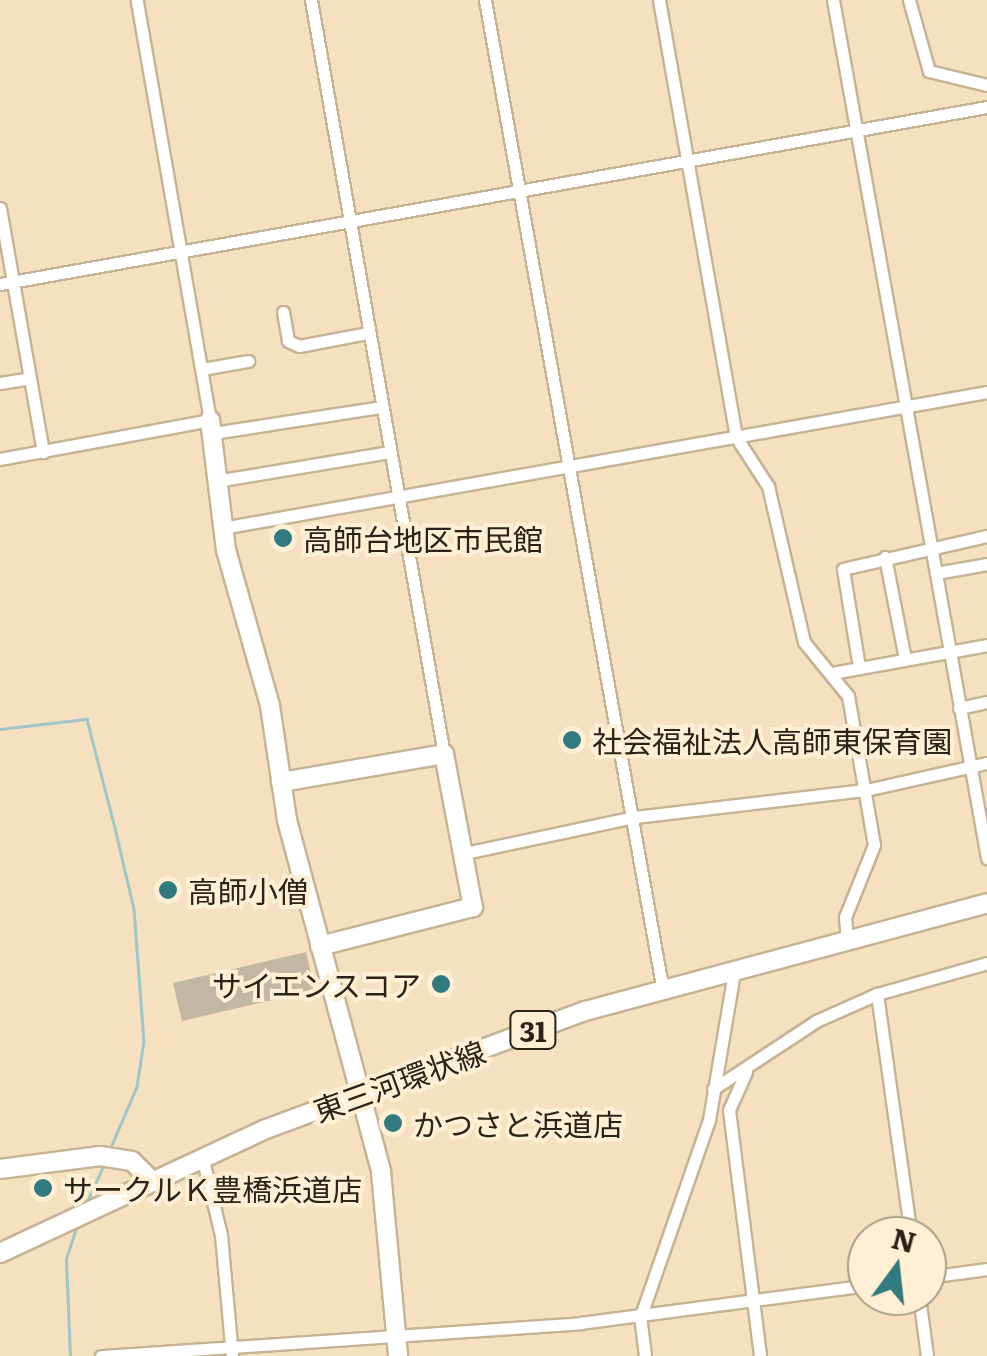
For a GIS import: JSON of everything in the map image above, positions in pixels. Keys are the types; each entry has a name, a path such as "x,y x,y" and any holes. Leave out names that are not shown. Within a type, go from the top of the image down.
{"street":[{"path":"137,0 212,427 222,528 270,706 281,782 386,1202 398,1356"},
{"path":"311,0 380,407 474,907 320,946"},
{"path":"485,0 628,819 662,986"},
{"path":"659,0 736,438 768,486 804,642 848,696 874,845 844,916 847,938"},
{"path":"833,0 987,858"},
{"path":"909,0 929,71 987,85"},
{"path":"7,282 987,107"},
{"path":"0,208 7,282 43,452"},
{"path":"283,312 288,342 299,346 368,333"},
{"path":"202,369 248,361"},
{"path":"0,383 30,378"},
{"path":"222,528 987,392"},
{"path":"0,459 380,407"},
{"path":"216,481 390,452"},
{"path":"860,667 842,572 885,557 987,536"},
{"path":"885,557 905,658"},
{"path":"936,573 987,564"},
{"path":"832,673 987,645"},
{"path":"959,708 987,702"},
{"path":"281,782 444,754"},
{"path":"465,853 628,819 866,790 987,764"},
{"name":"東三河環状線","path":"0,1253 202,1156 360,1094 662,986 987,903"},
{"path":"713,1089 816,1021 877,994 987,963"},
{"path":"645,1356 640,1318 695,1164 735,967"},
{"path":"877,994 908,1216"},
{"path":"750,1064 729,1110 760,1356"},
{"path":"0,1169 108,1156 132,1161 150,1179"},
{"path":"202,1156 221,1235 232,1351"},
{"path":"947,1274 987,1268"},
{"path":"102,1356 232,1351 640,1318 847,1289"},
{"path":"922,1316 927,1356"}],"shaded area":[{"path":"306,952 315,990 182,1021 173,983"}],"waterway":[{"path":"0,729 87,719 134,909 144,1041 137,1087 109,1152"},
{"path":"87,1202 104,1164"},
{"path":"70,1356 66,1259 76,1228"}],"place":[{"name":"高師台地区市民館","path":"283,538"},
{"name":"社会福祉法人高師東保育園","path":"572,740"},
{"name":"高師小僧","path":"168,890"},
{"name":"サイエンスコア","path":"441,984"},
{"name":"かつさと浜道店","path":"393,1123"},
{"name":"サークルＫ豊橋浜道店","path":"43,1188"}]}
